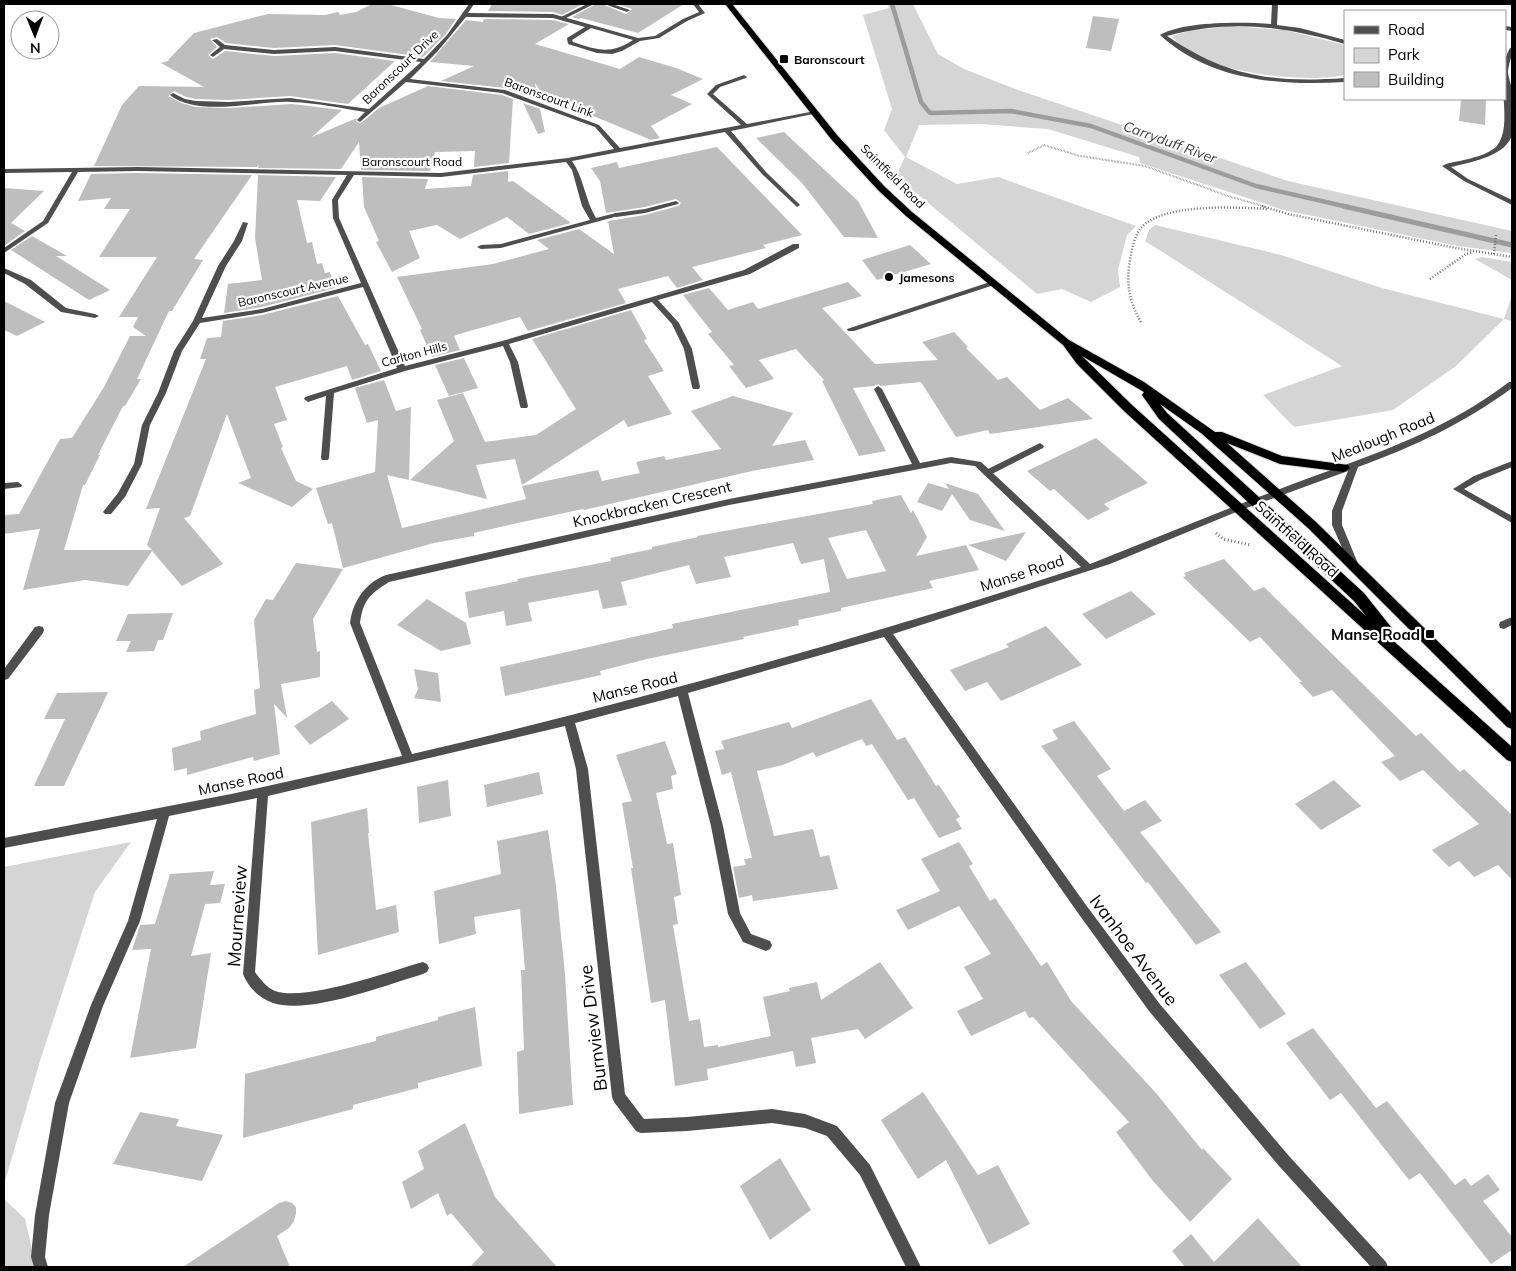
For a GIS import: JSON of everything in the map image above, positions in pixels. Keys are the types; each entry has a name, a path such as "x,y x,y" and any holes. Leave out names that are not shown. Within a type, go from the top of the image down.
{"highway":[{"name":"Saintfield Road","path":"728,4 815,113 881,188 909,214 1065,342 1140,384 1205,430 1278,494 1512,723"},
{"name":"Saintfield Road","path":"1065,342 1081,362 1114,395 1292,559 1408,659 1512,756"},
{"path":"1140,384 1164,416 1359,598 1408,659"},
{"path":"1205,430 1280,460 1350,466"}],"street":[{"name":"Baronscourt Drive","path":"360,120 443,44 471,4"},
{"path":"562,18 591,4"},
{"path":"607,4 627,10"},
{"path":"589,26 570,39 570,43 595,51 619,52 638,40 657,37 685,20 702,13 696,4"},
{"path":"1274,4 1274,26"},
{"path":"465,15 543,15 562,18 638,40"},
{"path":"1344,42 1274,26 1242,24 1208,25 1162,35 1198,59 1231,72 1264,79 1294,82 1344,80"},
{"path":"215,40 223,47 274,52 335,49 424,61"},
{"path":"213,55 223,47"},
{"path":"1506,68 1507,56 1512,49"},
{"path":"744,77 718,86 710,94 746,127"},
{"name":"Baronscourt Link","path":"403,80 503,90 597,126 618,150"},
{"path":"1506,84 1511,98 1511,131 1498,149 1479,159 1445,166 1466,180 1512,203"},
{"path":"173,96 180,101 225,104 290,100 370,111"},
{"name":"Baronscourt Road","path":"4,171 147,169 441,175 568,160 815,113"},
{"path":"728,130 797,205"},
{"path":"568,160 575,170 585,206 593,220"},
{"path":"4,251 46,222 76,170"},
{"name":"Baronscourt Avenue","path":"352,173 335,200 336,218 402,369"},
{"path":"769,190 779,187"},
{"path":"481,247 501,246 593,220 645,211 676,203"},
{"path":"108,512 122,495 138,464 146,425 162,393 178,352 197,320 222,266 238,241 245,223"},
{"name":"Carlton Hills","path":"308,399 402,369 505,343 746,272 796,246"},
{"path":"4,270 28,282 64,310 95,316"},
{"name":"Baronscourt Avenue","path":"197,320 262,311 366,284"},
{"path":"851,328 993,284"},
{"path":"654,299 675,324 688,349 696,387"},
{"path":"505,343 514,362 524,406"},
{"name":"Mealough Road","path":"1256,502 1350,466 1449,424 1484,404 1512,384"},
{"path":"878,389 917,466"},
{"path":"325,458 330,392"},
{"path":"987,472 1040,446"},
{"name":"Knockbracken Crescent","path":"409,759 355,623 356,607 367,591 386,580 729,502 951,460 978,464 1088,568"},
{"path":"1512,464 1477,478 1457,489 1512,520"},
{"path":"1350,466 1337,511 1337,524 1354,567"},
{"path":"4,486 18,485"},
{"name":"Manse Road","path":"4,843 263,792 409,759 682,691 886,632 1088,568 1130,553 1190,525 1256,502"},
{"path":"4,676 39,630"},
{"name":"Ivanhoe Avenue","path":"886,632 1070,893 1154,1007 1284,1161 1381,1267"},
{"path":"682,691 717,826 734,914 747,938 766,945"},
{"name":"Burnview Drive","path":"569,719 582,769 619,1097 641,1126 687,1124 772,1116 805,1122 832,1131 865,1170 914,1267"},
{"name":"Mourneview","path":"263,792 249,974 258,988 275,997 294,1000 316,998 423,968"},
{"path":"41,1267 38,1257 42,1215 62,1103 97,1005 134,921 165,812"}],"path":[{"path":"1028,152 1044,145 1080,156 1109,159 1144,166 1273,210 1476,252 1512,257"},
{"path":"1141,322 1131,304 1129,265 1137,235 1145,225 1165,215 1194,209 1243,208 1273,210"},
{"path":"1494,254 1496,235"},
{"path":"1430,279 1466,254 1476,252"}],"green space":[{"path":"888,4 913,4 938,54 964,69 1018,90 1288,181 1512,231 1512,253 1458,246 1284,210 1140,163 1139,157 1048,129 980,124 919,125 906,157 957,184 998,177 1136,226 1127,235 1118,270 1120,287 1091,302 1062,289 1037,294 896,176 905,157 884,130 892,109 863,15 889,8"},
{"path":"1230,26 1285,30 1344,45 1344,75 1304,78 1252,73 1227,67 1204,59 1185,49 1172,36 1189,31"},
{"path":"1155,225 1281,255 1382,288 1504,319 1456,366 1393,410 1294,427 1263,395 1342,366 1145,241 1149,230"},
{"path":"1482,257 1512,262 1512,280 1475,259"},
{"path":"1512,295 1512,321 1504,319"},
{"path":"131,842 95,892 40,1061 4,1185 4,867"},
{"path":"4,1199 25,1219 36,1267 4,1267"}],"building":[{"path":"372,4 387,4 439,18 456,19 446,34 423,57 335,45 274,48 226,43 217,37 210,39 217,47 208,55 213,59 225,51 274,56 335,53 395,61 348,104 290,96 229,100 196,99 186,97 174,91 168,96 181,103 196,107 229,108 292,104 342,110 312,137 357,118 356,122 361,123 379,108 428,86 502,95 513,99 509,163 474,167 475,151 435,152 430,171 361,170 359,142 341,169 258,168 259,164 257,167 94,166 122,105 139,86 204,87 161,63 170,60 168,60 194,33 268,14 325,15 338,12 340,15 356,12"},
{"path":"492,4 583,4 562,15 553,12 488,11"},
{"path":"596,4 602,4 626,14 632,9 617,4 684,4 638,33 572,17"},
{"path":"1093,16 1119,19 1111,51 1086,48"},
{"path":"484,19 553,20 569,24 535,44 620,69 639,57 676,68 703,79 671,95 692,104 651,126 660,138 651,140 543,95 535,83 538,100 519,93 514,84 514,91 505,88 441,81 474,66 430,62 466,20 483,22"},
{"path":"1461,100 1486,100 1485,125 1459,121"},
{"path":"523,103 540,109 545,132 538,134"},
{"path":"784,132 858,201 878,238 844,237 802,183 756,138"},
{"path":"717,147 802,235 763,245 766,248 692,267 703,280 677,288 668,276 618,289 626,303 528,331 520,317 459,334 454,336 460,350 432,357 420,330 422,329 397,277 493,264 549,249 537,240 579,229 614,254 608,221 645,215 678,206 681,203 676,199 645,207 606,213 600,181 591,168 617,162 619,168"},
{"path":"508,171 508,182 513,181 571,223 529,234 507,217 460,239 437,225 409,231 420,258 392,272 376,242 379,241 364,207 362,177 428,179 425,189 471,186 473,175"},
{"path":"91,174 252,175 194,259 203,260 172,311 169,311 137,379 141,379 125,406 123,406 85,485 83,485 64,550 152,550 147,545 160,508 146,509 206,359 200,359 207,338 221,337 223,321 262,315 338,296 365,345 368,344 381,371 352,380 347,366 275,387 287,420 274,424 283,447 281,448 296,481 313,489 292,507 238,483 251,478 227,414 190,516 184,518 223,564 182,586 152,551 128,586 85,580 23,590 40,529 4,534 4,515 19,514 60,439 72,438 104,387 130,336 146,336 133,327 138,317 119,317 157,257 99,257 130,209 104,209 111,198 78,201"},
{"path":"258,175 336,177 320,201 297,200 307,243 312,242 317,264 322,263 325,273 330,272 335,288 262,307 224,313 228,284 262,280 255,238"},
{"path":"4,188 44,191 11,223 25,231 4,246"},
{"path":"32,236 67,256 56,256 110,290 89,300 11,250"},
{"path":"910,245 931,264 877,280 862,260"},
{"path":"848,282 862,296 822,308 875,364 938,360 922,342 954,332 968,347 966,348 998,380 1007,377 1040,410 1068,398 1093,419 990,434 988,430 956,437 921,382 881,386 878,384 853,388 886,451 859,456 822,381 824,380 796,349 759,360 774,379 746,388 729,366 734,365 708,334 712,332 683,295 709,288 728,310 753,302 758,309"},
{"path":"4,301 45,322 17,336 4,330"},
{"path":"631,310 647,339 644,340 664,371 648,376 672,414 628,427 624,420 522,485 515,459 476,465 487,499 410,480 454,441 437,400 463,393 485,442 536,435 576,409 532,339"},
{"path":"464,358 478,388 449,396 435,365"},
{"path":"384,380 396,411 411,407 409,480 387,475 402,528 526,499 522,486 598,470 602,481 640,473 636,462 664,456 666,460 721,449 691,411 733,396 793,413 772,446 805,440 814,460 752,471 584,510 513,524 474,533 474,536 434,543 343,568 332,523 328,524 316,488 375,472 378,420 367,423 355,388"},
{"path":"1096,438 1148,483 1104,504 1110,509 1088,520 1054,489 1050,491 1027,471"},
{"path":"928,483 949,489 945,483 978,494 1005,531 970,520 952,494 942,511 917,502"},
{"path":"901,495 911,513 913,510 927,537 916,556 966,545 979,570 929,581 933,588 841,608 841,611 798,620 799,625 743,637 744,639 647,659 600,671 601,675 505,696 500,667 673,628 672,624 830,592 824,559 801,564 793,543 724,557 731,577 696,584 689,565 621,582 627,605 603,609 598,590 528,603 532,621 506,626 504,611 469,618 465,592 518,581 517,579 611,561 610,558 652,549 652,547 697,536 873,504 872,501","holes":["866,530 886,571 847,579 828,538"]},
{"path":"1026,532 1006,561 968,545 998,538"},
{"path":"1224,559 1254,591 1264,587 1416,736 1421,733 1460,772 1464,769 1512,815 1512,880 1498,865 1474,877 1459,861 1449,867 1432,850 1479,824 1423,770 1400,781 1381,762 1395,756 1332,690 1313,697 1299,682 1302,682 1260,637 1250,642 1183,577 1186,576 1184,573"},
{"path":"296,563 343,569 313,619 317,652 320,651 320,677 281,684 287,718 274,704 280,754 254,761 253,757 187,775 187,768 174,771 172,748 201,740 200,731 256,714 254,690 260,688 254,620 266,599 273,600"},
{"path":"1131,591 1156,614 1106,639 1082,614"},
{"path":"427,599 466,623 471,644 441,651 397,625"},
{"path":"173,613 163,640 158,640 154,651 126,652 131,641 116,641 128,614"},
{"path":"1046,626 1082,665 1001,701 987,682 965,691 950,670 1009,647 1006,644"},
{"path":"414,669 438,673 441,702 414,698 418,689"},
{"path":"108,692 64,786 34,786 65,719 44,719 57,693"},
{"path":"871,699 897,740 905,737 936,786 939,785 960,817 956,819 962,829 939,838 914,798 908,800 872,744 866,746 862,739 816,757 813,752 783,765 757,771 774,836 813,829 820,857 829,855 838,889 753,901 752,895 739,898 733,867 746,865 744,859 752,858 731,772 722,775 715,751 724,749 721,741 789,722 792,728"},
{"path":"332,701 349,719 310,745 294,726"},
{"path":"1074,721 1111,769 1097,776 1124,811 1145,800 1162,821 1140,832 1221,932 1196,945 1041,746 1058,739 1052,730"},
{"path":"665,741 677,774 671,776 673,789 656,793 667,844 673,843 681,895 674,897 678,924 673,925 689,1021 700,1019 704,1047 718,1045 718,1047 771,1036 763,997 790,991 789,988 817,982 821,1000 880,962 913,1008 865,1039 858,1029 811,1038 816,1063 796,1067 793,1051 707,1069 708,1080 675,1086 665,1000 651,1003 631,868 633,868 622,803 632,801 616,755"},
{"path":"539,772 543,794 487,807 484,785"},
{"path":"448,780 451,816 419,823 417,787"},
{"path":"1334,780 1361,806 1321,830 1295,804"},
{"path":"367,808 376,910 396,905 399,932 318,955 311,822"},
{"path":"548,830 565,974 573,1105 519,1114 517,1052 524,1050 521,970 525,970 520,909 474,917 476,934 439,944 434,891 501,874 497,841"},
{"path":"959,842 973,864 969,866 990,901 995,898 1041,966 1047,962 1071,1001 1156,1093 1202,1150 1203,1148 1232,1179 1190,1222 1153,1181 1116,1132 1129,1122 1033,1017 1029,1018 1025,1011 971,1036 957,1011 983,999 964,967 991,954 959,906 908,930 896,910 940,891 921,859"},
{"path":"214,871 210,885 225,884 220,903 205,904 191,956 211,953 196,1048 130,1058 151,949 132,950 140,925 155,924 170,874"},
{"path":"1246,962 1286,1014 1260,1029 1219,975"},
{"path":"475,1007 482,1066 418,1083 418,1088 353,1105 353,1109 243,1138 245,1074 376,1041 376,1037 438,1020 438,1017"},
{"path":"1313,1028 1376,1108 1387,1101 1455,1185 1465,1178 1471,1186 1488,1174 1500,1190 1483,1201 1512,1237 1512,1250 1491,1264 1420,1173 1409,1180 1341,1093 1330,1100 1286,1043"},
{"path":"923,1092 978,1175 998,1165 1030,1224 989,1245 946,1160 918,1179 881,1120"},
{"path":"140,1112 179,1119 176,1126 223,1135 202,1181 113,1164"},
{"path":"465,1123 495,1197 557,1267 470,1267 484,1252 451,1213 447,1216 438,1193 411,1209 402,1182 424,1169 418,1151"},
{"path":"780,1158 811,1210 770,1240 740,1186"},
{"path":"286,1201 296,1207 296,1214 289,1228 277,1236 290,1267 183,1267 279,1203"},
{"path":"1258,1218 1302,1267 1185,1267 1172,1251 1191,1234 1214,1262"}],"waterway":[{"name":"Carryduff River","path":"892,4 921,102 930,113 1011,111 1091,126 1256,186 1348,207"},
{"name":"Carryduff River","path":"1343,206 1512,245"}],"place":[{"name":"Baronscourt","path":"784,59"},
{"name":"Jamesons","path":"889,277"},
{"name":"Manse Road","path":"1430,634"}]}
